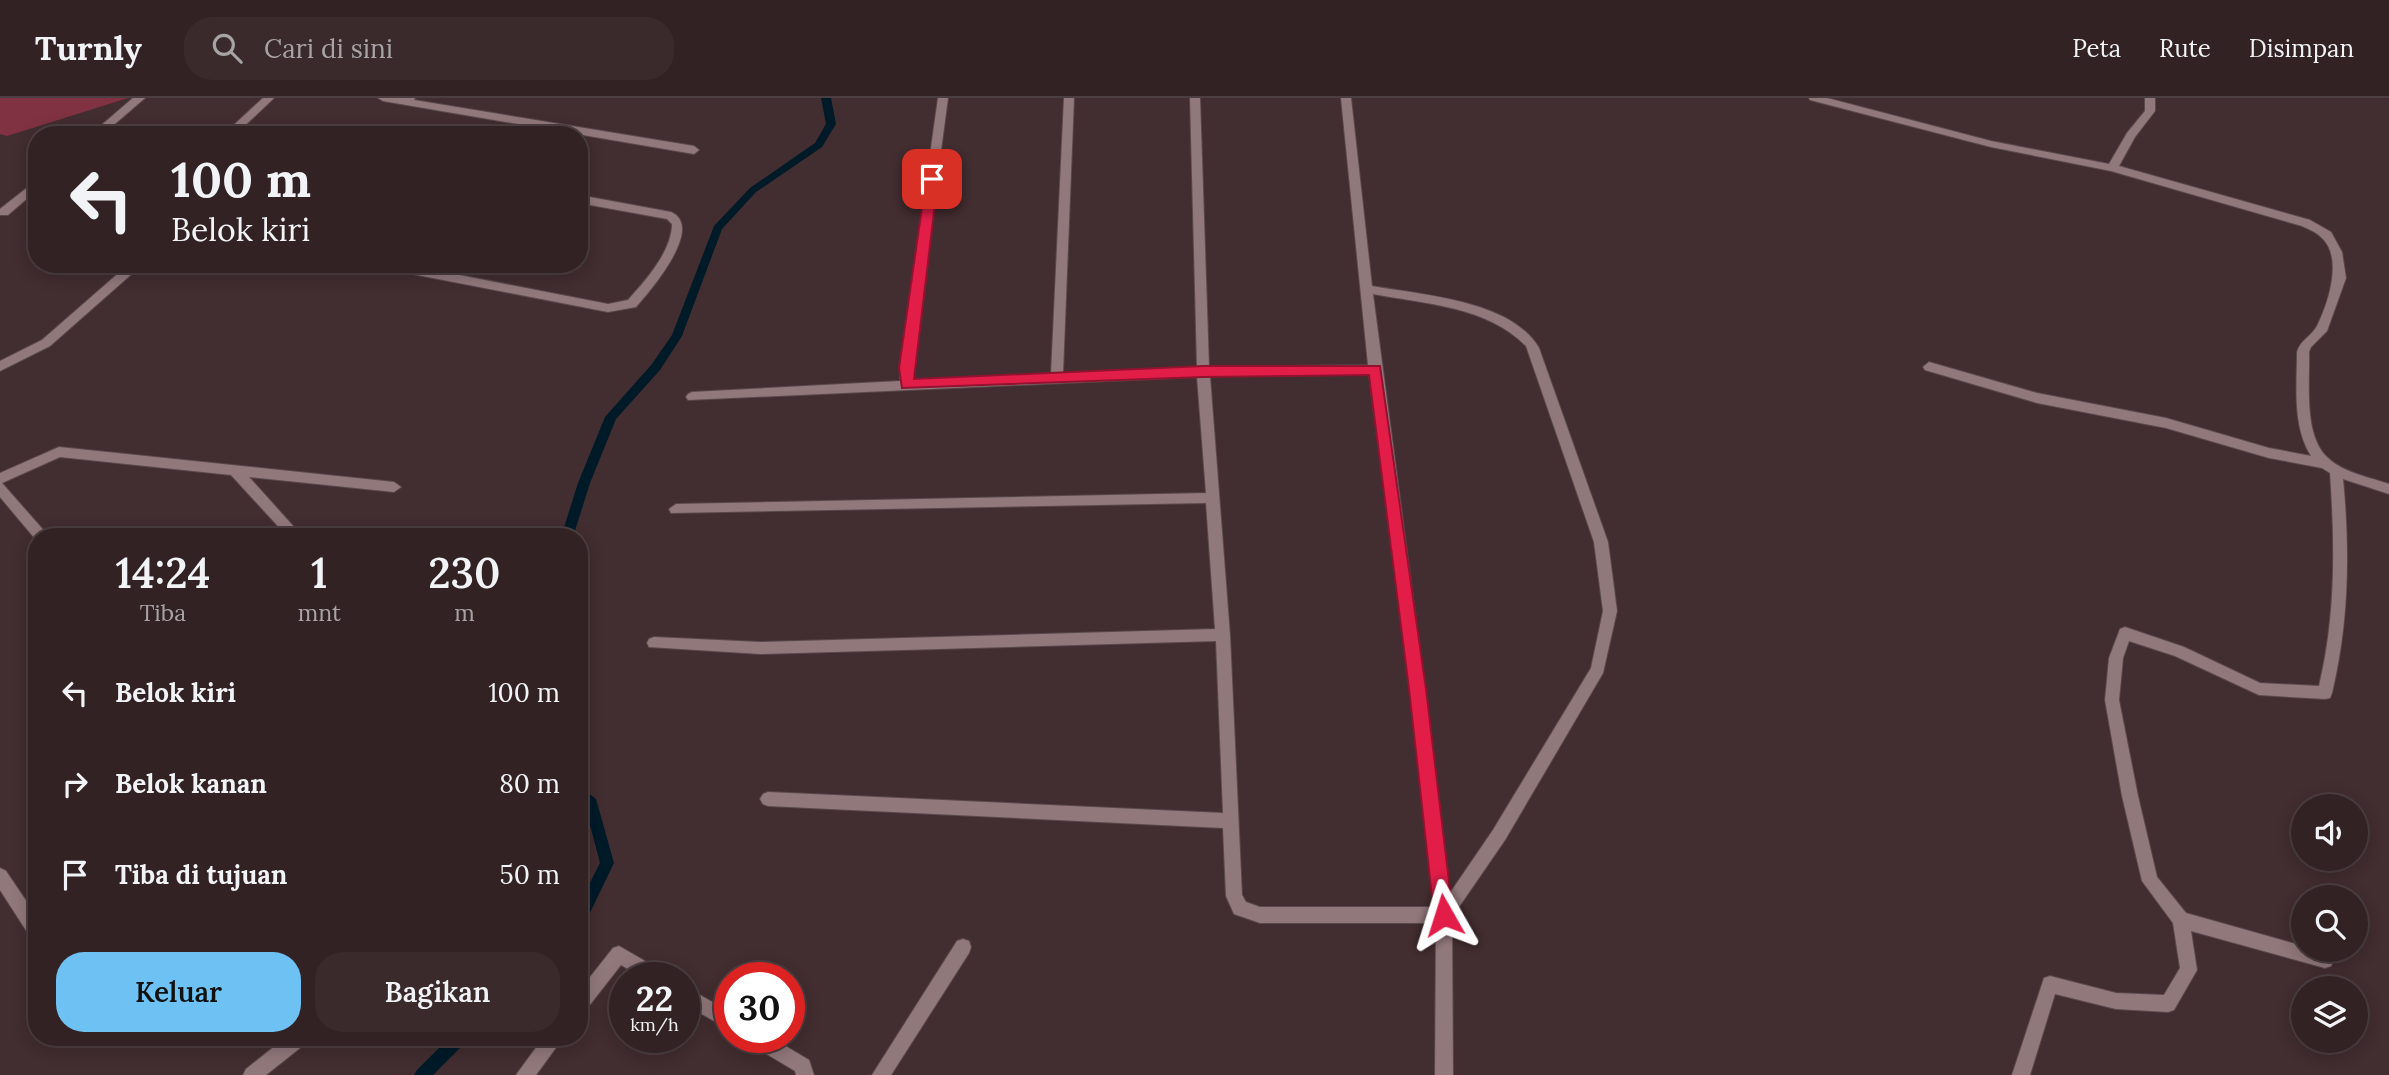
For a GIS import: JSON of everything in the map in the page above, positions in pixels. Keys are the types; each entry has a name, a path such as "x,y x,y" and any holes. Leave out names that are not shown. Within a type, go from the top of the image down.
{"street":[{"path":"106,126 140,98"},
{"path":"238,126 269,98"},
{"path":"383,98 557,126"},
{"path":"907,385 906,368 943,98"},
{"path":"1056,378 1069,98"},
{"path":"1195,98 1203,372 1223,635 1234,896 1240,908 1260,915 1444,915"},
{"path":"1346,98 1375,369 1418,689 1444,915 1444,1075"},
{"path":"1814,98 1991,144 2112,168 2268,211 2306,223 2327,235 2336,252 2340,278 2321,331 2305,345 2303,352 2308,443 2330,467 2343,546 2335,655 2325,693 2259,689 2179,651 2125,633 2116,657 2112,700 2130,796 2150,881 2181,919 2189,970 2168,1004 2116,1001 2050,984 2021,1075"},
{"path":"2112,168 2131,135 2150,111 2150,99"},
{"path":"588,131 694,150"},
{"path":"4,212 28,192"},
{"path":"429,273 608,307 632,304 667,257 678,224 671,216 588,201"},
{"path":"0,366 46,343 127,273"},
{"path":"1367,289 1474,311 1499,320 1529,342 1538,358 1544,384 1601,542 1610,611 1598,669 1499,835 1444,915"},
{"path":"1929,367 2037,398 2166,423 2269,453 2330,467 2389,489"},
{"path":"692,397 1056,378 1375,369"},
{"path":"0,480 59,452 394,488"},
{"path":"234,470 288,528"},
{"path":"0,488 33,528"},
{"path":"676,509 1212,498"},
{"path":"654,643 760,649 1223,635"},
{"path":"768,799 1232,821"},
{"path":"0,876 28,918"},
{"path":"2181,919 2291,950"},
{"path":"881,1075 963,947"},
{"path":"612,962 618,954 631,962"},
{"path":"588,993 609,966"},
{"path":"252,1075 289,1046"},
{"path":"525,1075 548,1046"},
{"path":"781,1053 803,1066 805,1075"}],"shaded area":[{"path":"0,98 128,98 39,126 28,126 28,129 7,136 0,134"}],"waterway":[{"path":"570,528 584,483 611,417 656,367 677,336 718,228 753,190 819,145 831,124 826,98"},
{"path":"588,800 607,863 588,902"},
{"path":"422,1075 452,1046"}],"route":[{"path":"932,179 906,368 907,385 1203,372 1375,369 1418,689 1444,915"}]}
